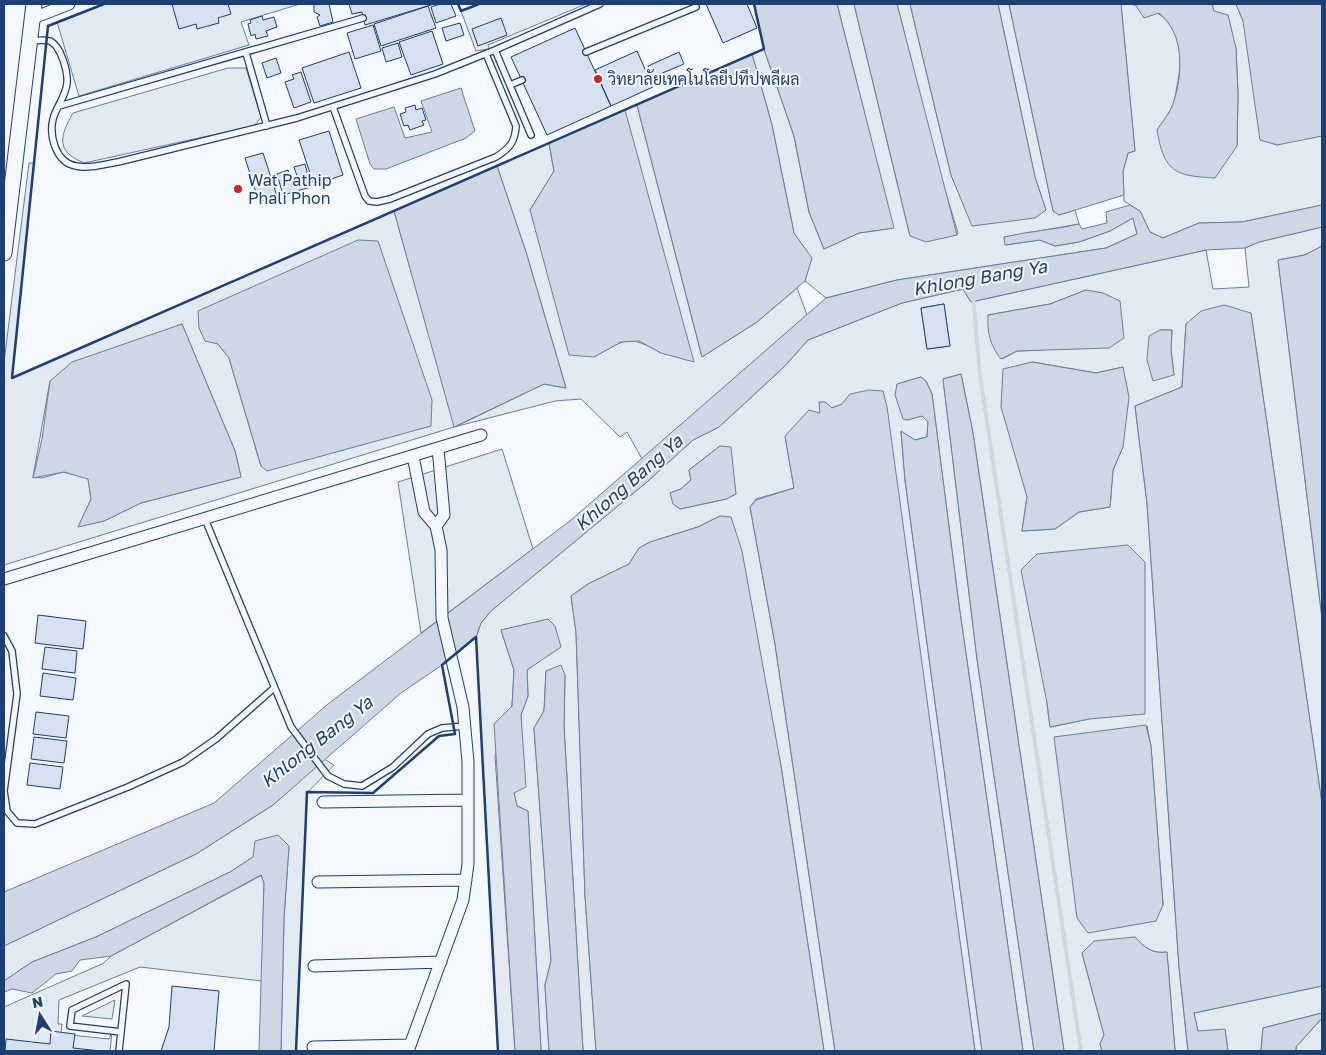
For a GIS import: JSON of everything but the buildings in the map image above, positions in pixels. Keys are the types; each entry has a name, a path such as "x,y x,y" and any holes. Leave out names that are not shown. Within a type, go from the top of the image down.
{"main road":[{"path":"4,253 34,11"}],"street":[{"path":"34,11 69,4"},
{"path":"4,579 480,435"},
{"path":"436,526 444,515 444,496 438,448"},
{"path":"313,1047 409,1048 463,900 468,864 468,762 463,708 442,618 441,550 436,526 424,512 413,456"},
{"path":"324,802 468,800"},
{"path":"318,882 466,880"},
{"path":"314,966 441,962"}],"lane":[{"path":"30,41 49,41 60,54 67,83 53,118 52,133 61,157 64,161 75,166 118,162 267,126 333,107 435,74 486,54 600,4"},
{"path":"586,52 696,7"},
{"path":"59,106 363,18"},
{"path":"495,50 531,135"},
{"path":"246,53 267,126"},
{"path":"333,107 365,196 369,201 377,202 390,198 496,157 510,148 516,136 516,126 486,54"},
{"path":"510,85 522,80"},
{"path":"205,518 292,729 328,776 344,784 362,786 392,767 428,734 442,728 465,726"},
{"path":"4,636 12,651 17,694 4,791 7,811 18,823 35,824 128,787 183,762 216,739 274,688"},
{"path":"119,1051 121,1032 126,984 72,1010 70,1026 121,1032"}],"shaded area":[{"path":"104,4 300,4 241,22 249,45 79,96 57,22"},
{"path":"479,4 586,4 488,45 489,49 476,51 461,11"},
{"path":"837,4 854,4 910,236 957,235 958,233 940,174 897,4 910,4 951,175 973,226 1046,210 1035,177 998,4 1009,4 1053,211 1059,215 1075,210 1079,224 1004,237 1006,245 1040,240 1055,246 1079,242 1110,231 1133,218 1137,234 1106,248 897,280 826,298 805,281 811,258 794,233 772,125 752,54 764,49 794,136 809,212 824,249 859,233 893,228"},
{"path":"1121,4 1138,5 1162,16 1176,37 1180,65 1174,101 1170,111 1157,130 1237,146 1238,94 1236,48 1214,11 1212,4 1236,4 1243,21 1312,137 1322,136 1322,205 1242,222 1199,223 1163,238 1150,232 1140,211 1124,201 1123,171 1128,153 1135,151"},
{"path":"228,68 246,68 261,117 254,126 84,163 68,153 64,148 63,136 73,113"},
{"path":"637,105 702,357 757,322 797,288 807,315 642,459 627,432 620,437 581,399 555,401 456,426 544,384 566,388 526,252 497,166 549,143 554,171 530,210 594,357 613,346 627,341 641,343 661,353 625,110"},
{"path":"29,163 34,163 12,378 394,211 455,427 4,565 4,362","holes":["182,324 235,451 241,477 141,503 104,521 79,526 91,499 88,478 63,472 42,478 33,477 50,381","218,344 431,426 261,466 229,358"]},
{"path":"1322,227 1322,246 1305,255 1278,260 1322,618 1322,804 1251,313 1186,324 1182,387 1135,406 1147,503 1179,967 1188,1051 1175,1051 1167,952 1157,952 1149,949 1135,937 1082,953 1104,1035 1100,1044 1102,1051 1064,1051 973,433 961,374 943,379 977,659 1034,1051 1023,1051 959,605 932,394 926,381 921,377 897,384 907,420 922,416 928,422 927,437 915,440 901,432 905,480 982,1051 975,1051 883,391 831,408 819,402 821,413 785,436 794,488 756,499 750,507 775,644 835,1051 824,1051 781,766 720,516 698,527 650,542 639,548 629,564 588,584 571,596 576,632 585,896 596,1051 583,1051 564,727 565,675 546,671 544,711 534,728 551,961 545,985 549,1051 541,1051 528,811 517,806 514,793 522,740 521,715 528,696 527,670 542,659 527,625 501,630 514,670 512,706 495,756 515,1051 498,1051 476,637 481,623 491,611 648,481 693,440 719,427 784,367 808,340 902,303 963,289 971,302 1206,250 1213,289 1249,287 1245,248 1259,242","holes":["1086,290 1043,350 1017,351 1002,359 988,315 1050,304","944,304 950,346 927,349 921,308","1160,330 1172,330 1171,350 1174,375","1032,362 1096,373 1123,367 1123,447 1113,470 1110,507 1079,512 1055,529 1022,531 1027,497","720,446 736,494 726,499 680,509 670,493 681,489 691,480 689,470","1047,703 1089,719 1050,727","1147,726 1151,746 1163,905"]},
{"path":"502,449 533,549 421,633 398,482"},
{"path":"324,759 334,765 307,793 296,1051 281,1051 284,918 289,846 253,857 230,872 96,937 32,962 4,981 4,946 196,854 273,805"},
{"path":"262,875 264,883 262,981 140,967 59,1000 58,1024 62,1024 61,1034 109,1039 112,1032 110,1051 4,1051 4,1007 104,963 111,956"},
{"path":"1322,986 1322,1013 1263,1028 1261,1051 1228,1051 1225,1030 1198,1032 1194,1013"},
{"path":"115,1000 112,1019 82,1016"},
{"path":"1322,1018 1322,1051 1296,1051 1296,1047"}],"water":[{"path":"754,4 837,4 894,228 859,233 824,249 809,212 794,136 764,49"},
{"path":"854,4 897,4 957,235 926,242 910,236"},
{"path":"910,4 998,4 1035,177 1046,210 1035,218 972,226 951,175"},
{"path":"1009,4 1121,4 1135,151 1128,153 1123,171 1124,195 1059,215 1053,211"},
{"path":"1135,4 1212,4 1214,11 1228,15 1236,48 1238,94 1237,146 1215,178 1190,176 1181,173 1168,163 1163,155 1157,130 1173,104 1179,80 1180,55 1174,32 1167,22 1159,13 1144,18"},
{"path":"1236,4 1322,4 1322,136 1277,145 1260,140 1243,21"},
{"path":"752,54 772,125 794,233 812,258 805,281 757,322 702,357 637,105"},
{"path":"461,88 475,131 466,138 386,169 374,169 370,164 356,119 394,107 405,138 432,132 421,101"},
{"path":"625,110 694,362 661,353 639,341 621,342 594,357 569,355 530,210 554,171 549,143"},
{"path":"497,166 526,252 566,388 544,384 454,427 394,211"},
{"name":"Khlong Bang Ya","path":"1130,205 1140,211 1150,232 1163,238 1199,223 1242,222 1322,205 1322,227 1259,242 1245,248 1206,250 971,302 963,289 902,303 808,340 784,367 719,427 693,440 648,481 491,611 481,623 476,637 442,665 401,693 273,805 196,854 4,946 4,892 214,803 328,704 571,520 826,298 897,280 1106,248 1137,234 1133,218 1110,231 1079,242 1055,246 1040,240 1005,245 1004,237 1079,224 1082,229 1107,223 1106,212"},
{"path":"358,240 378,241 432,400 431,426 267,471 261,466 229,358 218,344 205,341 199,328 198,311"},
{"path":"1322,246 1322,618 1278,260 1305,255"},
{"path":"1086,290 1103,293 1120,301 1124,338 1109,348 1017,351 1001,359 994,349 990,338 988,315 1050,304"},
{"path":"1224,305 1251,313 1322,804 1322,986 1194,1013 1198,1031 1225,1029 1228,1051 1188,1051 1179,967 1147,503 1135,406 1182,387 1186,324 1201,311"},
{"path":"182,324 235,451 241,477 141,503 104,521 78,527 91,499 88,479 64,472 33,478 42,439 50,381 72,362"},
{"path":"1160,330 1172,330 1171,350 1174,375 1153,381 1147,360 1149,336"},
{"path":"1032,362 1096,373 1123,367 1129,397 1123,447 1113,470 1110,507 1079,512 1055,529 1022,531 1027,497 1001,407 1003,369"},
{"path":"961,374 973,433 1064,1051 1034,1051 977,659 943,379"},
{"path":"921,377 926,381 932,394 959,605 1023,1051 982,1051 905,480 901,431 915,440 927,437 928,422 922,416 907,420 903,419 895,395 897,384"},
{"path":"869,390 883,391 887,407 975,1051 835,1051 775,644 750,507 756,500 794,488 785,436 809,410 820,413 819,402 825,402 832,408 842,404 850,394"},
{"path":"720,446 731,447 736,494 726,499 680,509 673,504 670,493 681,489 691,480 689,470"},
{"path":"720,516 731,517 742,551 781,766 824,1051 596,1051 585,896 576,632 571,596 588,584 629,564 639,548 650,542 698,527"},
{"path":"1128,545 1145,562 1145,714 1089,719 1050,727 1021,570 1037,554"},
{"path":"548,619 555,626 561,647 527,670 528,696 521,715 526,787 514,793 517,806 528,811 541,1051 515,1051 494,724 512,706 514,670 501,630"},
{"path":"561,665 565,675 564,727 583,1051 549,1051 545,985 551,961 534,728 544,711 546,671"},
{"path":"1146,725 1151,746 1163,905 1156,921 1088,933 1077,918 1054,737"},
{"path":"278,835 289,846 284,918 281,1051 259,1051 264,883 261,875 111,956 80,960 72,971 56,974 32,993 12,989 4,992 4,981 32,962 96,937 230,872 253,857 255,841"},
{"path":"1135,937 1149,949 1157,952 1167,952 1175,1051 1102,1051 1100,1044 1104,1035 1082,953 1094,941"},
{"path":"1322,1013 1322,1018 1296,1047 1296,1051 1261,1051 1263,1028"}],"waterway":[{"name":"Khlong Bang Ya","path":"973,296 980,375 1081,1051"}],"wall":[{"path":"104,4 48,26 12,378 764,49 754,4"},
{"path":"458,4 461,11 479,4"},
{"path":"296,1051 307,792 373,793 439,736 455,734 442,665 476,637 498,1051"}],"place":[{"name":"วิทยาลัยเทคโนโลยีปทีปพลีผล","path":"598,79"},
{"name":"Wat Pathip Phali Phon","path":"238,189"}]}
